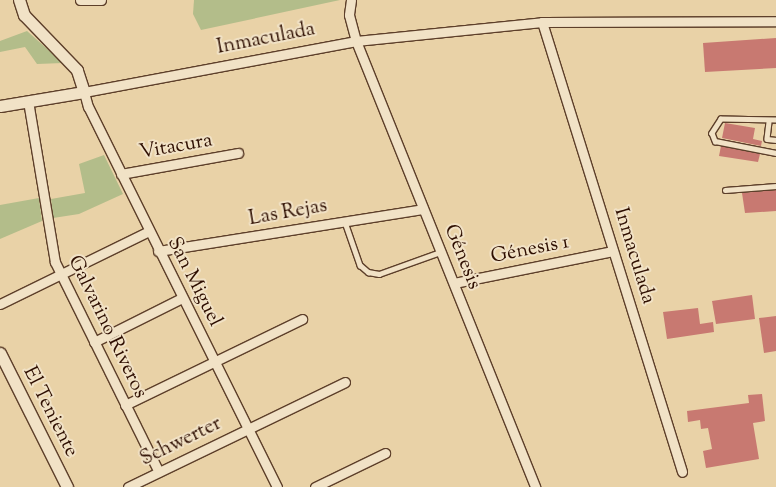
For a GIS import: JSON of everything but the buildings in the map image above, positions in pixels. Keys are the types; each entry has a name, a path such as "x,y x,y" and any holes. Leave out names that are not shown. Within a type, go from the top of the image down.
{"street":[{"path":"19,0 24,15 77,70 84,92"},
{"path":"80,0 90,4 101,0"},
{"name":"Génesis","path":"351,0 349,14 356,41 535,487"},
{"name":"Inmaculada","path":"542,22 682,472"},
{"name":"Inmaculada","path":"0,106 356,41 542,22 776,22"},
{"name":"San Miguel","path":"84,92 158,251 277,487"},
{"name":"Galvarino Riveros","path":"28,102 59,275 159,472"},
{"name":"Vitacura","path":"121,174 238,153"},
{"name":"Las Rejas","path":"158,251 423,209"},
{"path":"0,304 149,231"},
{"name":"Génesis 1","path":"454,283 613,251"},
{"path":"94,342 182,298"},
{"path":"125,405 302,319"},
{"name":"El Teniente","path":"0,353 67,487"},
{"name":"Schwerter","path":"128,487 345,382"},
{"path":"315,487 385,453"}],"lane":[{"path":"776,120 769,122 721,119 713,126 712,136 718,142 776,153"},
{"path":"769,122 768,139 776,140"},
{"path":"725,190 776,186"},
{"path":"344,221 360,264 368,272 379,274 440,252"}],"green space":[{"path":"194,0 340,0 201,30 193,14"},
{"path":"27,31 63,63 37,64 25,47 0,52 0,41"},
{"path":"104,155 123,194 79,214 53,218 51,199 85,193 79,164"},
{"path":"39,198 42,221 0,239 0,205"}]}
